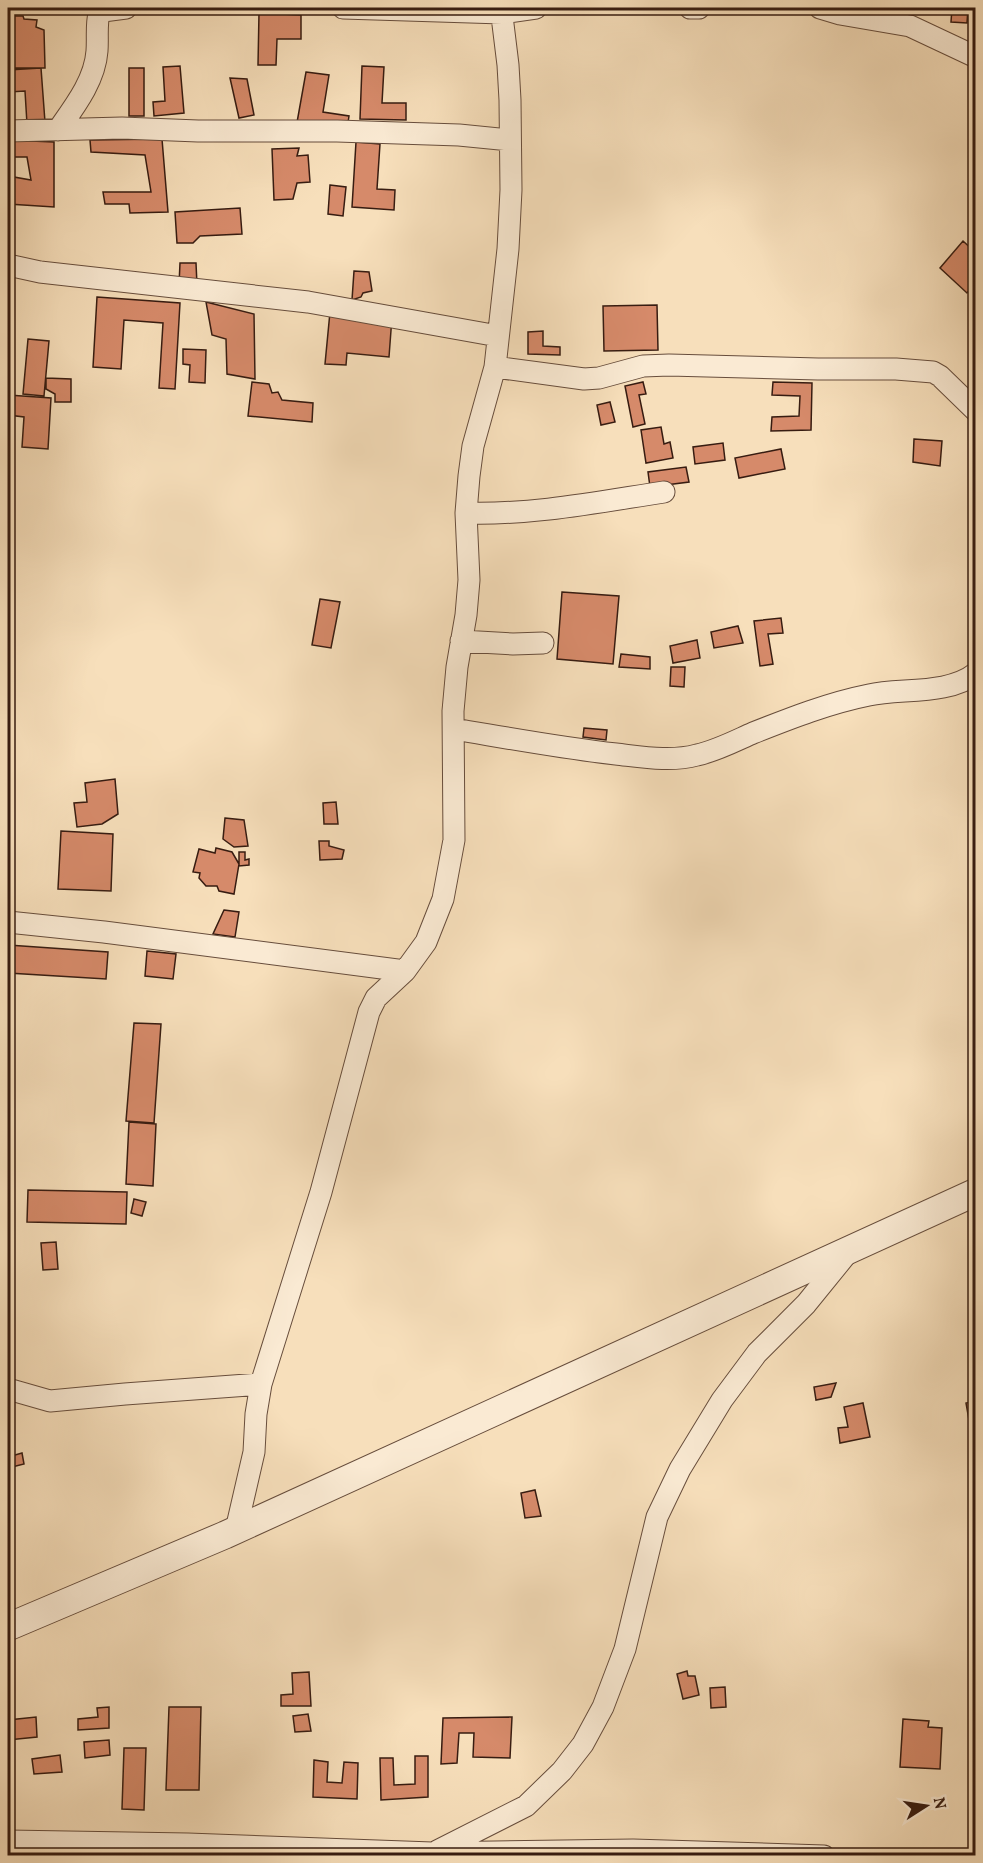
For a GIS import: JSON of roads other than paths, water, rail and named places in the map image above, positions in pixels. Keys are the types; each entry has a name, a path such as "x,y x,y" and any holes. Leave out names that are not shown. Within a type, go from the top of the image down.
{"street":[{"path":"58,130 76,105 93,72 99,13 126,8"},
{"path":"344,8 502,10 536,8"},
{"path":"690,8 699,8"},
{"path":"820,8 845,11 910,26 975,57"},
{"path":"236,1530 254,1452 256,1414 261,1384 321,1192 369,1012 376,998 405,971 426,942 443,899 454,840 454,729 457,667 470,580 466,513 473,446 495,367 508,249 511,190 510,140 508,65 502,10"},
{"path":"8,131 123,128 198,131 337,131 459,135 510,140"},
{"path":"8,265 40,272 308,302 498,336"},
{"path":"495,367 584,379 599,378 643,366 669,365 896,369 933,372 940,376 975,411"},
{"path":"466,513 503,514 543,511 664,492"},
{"path":"461,641 543,643"},
{"path":"454,729 572,750 680,759 700,755 803,713 871,694 927,689 952,684 975,674"},
{"path":"8,922 104,932 405,971"},
{"path":"8,1627 236,1530 975,1192"},
{"path":"432,1853 526,1806 562,1771 583,1744 603,1707 625,1648 657,1517 680,1468 722,1400 757,1353 806,1304 852,1248"},
{"path":"8,1389 50,1401 261,1384"},
{"path":"8,1841 187,1850 432,1853 633,1850 824,1856"}]}
